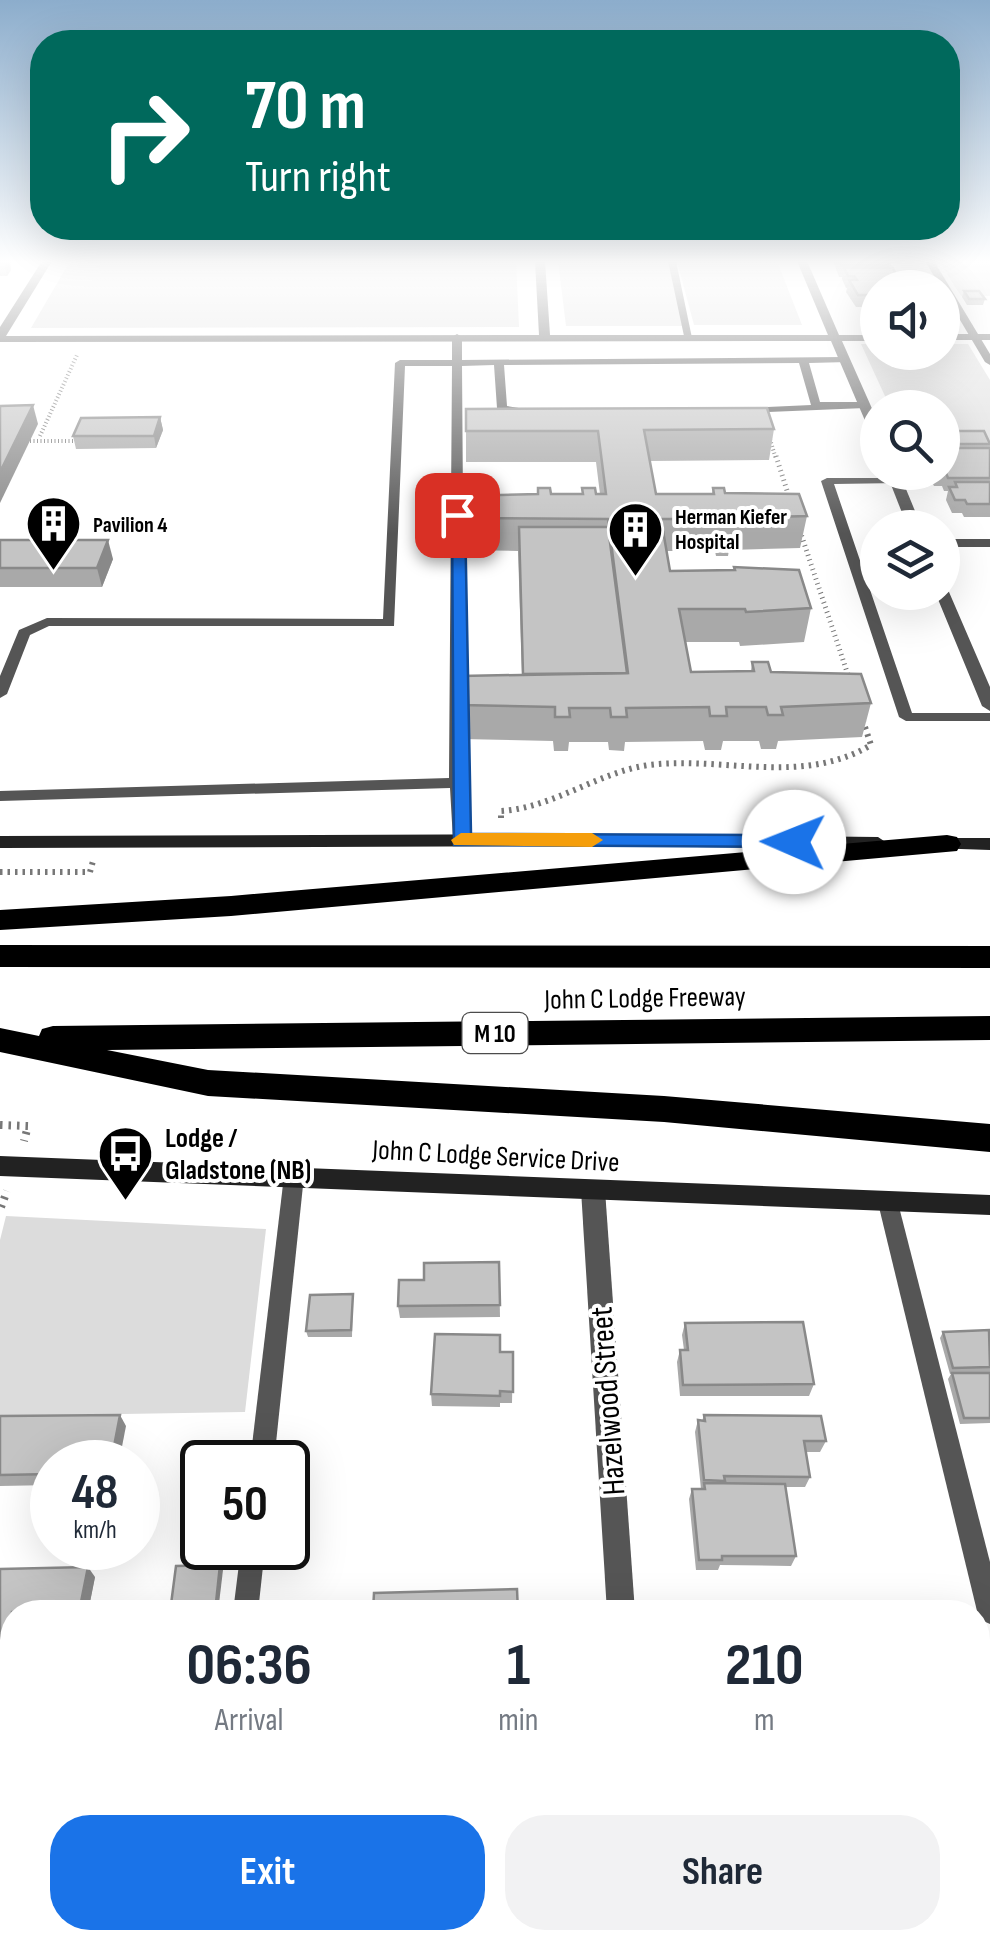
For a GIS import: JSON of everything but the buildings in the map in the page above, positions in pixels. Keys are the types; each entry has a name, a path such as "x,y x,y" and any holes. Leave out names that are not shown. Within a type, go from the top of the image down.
{"highway":[{"path":"0,920 231,906 947,844"},
{"name":"John C Lodge Freeway","path":"0,956 990,957"},
{"name":"John C Lodge Freeway","path":"0,1039 990,1028"},
{"path":"0,1039 208,1083 664,1109 990,1138"}],"main road":[{"path":"0,842 990,844"},
{"name":"John C Lodge Service Drive","path":"0,1166 990,1205"}],"street":[{"path":"841,352 860,395"},
{"path":"950,610 990,706"},
{"name":"Hazelwood Street","path":"594,1190 620,1600"}],"lane":[{"path":"457,352 461,840"},
{"path":"0,694 24,633 47,622 389,624 400,363 844,360"},
{"path":"500,362 502,408 537,412"},
{"path":"804,362 819,405"},
{"path":"732,411 860,406"},
{"path":"860,480 827,482 906,718 990,716"},
{"path":"960,543 990,543"},
{"path":"0,796 458,782"},
{"path":"264,1440 294,1176"},
{"path":"888,1203 987,1600"},
{"path":"247,1600 251,1570"}],"path":[{"path":"40,436 79,352"},
{"path":"765,426 790,501"},
{"path":"30,441 80,440"},
{"path":"796,520 852,689"},
{"path":"501,818 501,811 519,810 646,766 804,766 841,761 871,745 858,708"},
{"path":"0,872 90,872"},
{"path":"0,1124 28,1126"}],"shaded area":[{"path":"960,352 973,352 990,380 990,441 960,441 960,390 882,390 873,370 960,370"},
{"path":"6,1216 266,1229 245,1412 0,1416 0,1240"}],"slow traffic":[{"path":"461,840 592,840"}],"place":[{"name":"Pavilion 4","path":"54,573"},
{"name":"Herman Kiefer Hospital","path":"636,578"},
{"name":"Lodge / Gladstone (NB)","path":"126,1202"}],"route":[{"path":"457,515 461,840 794,842"}]}
